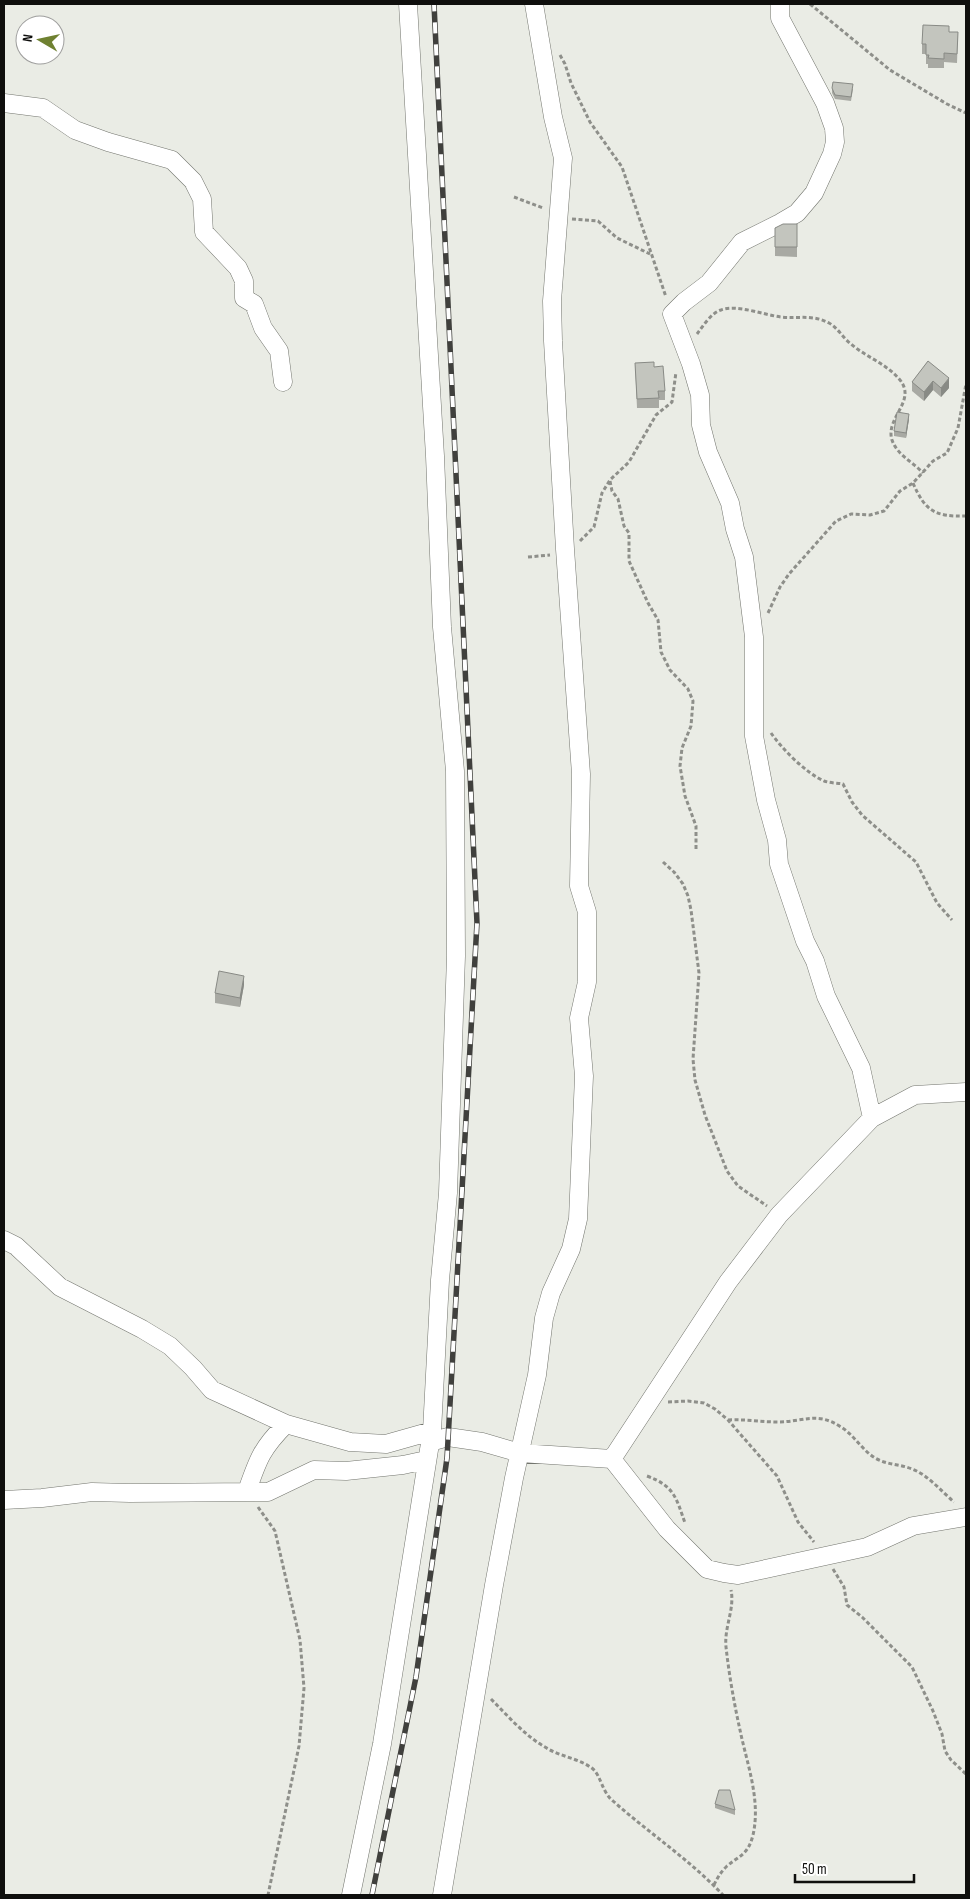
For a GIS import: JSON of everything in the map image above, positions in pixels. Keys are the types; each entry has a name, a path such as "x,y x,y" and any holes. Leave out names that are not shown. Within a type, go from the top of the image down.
{"street":[{"path":"351,1895 382,1744 431,1437 440,1280 449,1183 456,956 455,771 442,627 435,446 408,4"},
{"path":"442,1895 494,1585 537,1375 544,1318 551,1293 570,1250 578,1219 584,1076 579,1018 587,982 587,912 579,886 581,774 565,549 552,301 563,158 553,117 534,4"},
{"path":"780,4 780,18 825,103 834,128 835,142 832,154 814,193 797,213 780,224 742,242 709,283 672,314 700,395 701,426 706,443 730,503 734,529 744,557 754,637 754,736 766,800 777,840 779,864 826,996 861,1068 872,1118"},
{"path":"4,103 43,108 75,130 108,142 172,160 180,166 194,181 202,199 204,232 238,268 244,282 244,298 254,304 263,328 279,351 283,382"},
{"path":"612,1459 728,1282 779,1215 872,1118 915,1095 966,1092"},
{"path":"4,1240 16,1246 60,1287 142,1329 170,1346 212,1390 286,1424 350,1442 386,1444 431,1437 448,1437 482,1442 520,1453 612,1459 667,1529 707,1569 738,1575 867,1547 913,1526 963,1513"},
{"path":"247,1491 258,1458 270,1440 286,1424"},
{"path":"4,1500 92,1492 260,1492 274,1490 319,1470 346,1471 403,1465 426,1460"}],"path":[{"path":"810,4 890,70 947,104 966,113"},
{"path":"557,51 565,64 571,83 590,122 622,167 672,314"},
{"path":"514,197 558,216 598,221 617,238 651,255"},
{"path":"528,557 544,556 574,545 594,527 602,493 610,480 629,462 656,416 672,402 675,373 686,350 710,318 719,310 730,308 783,318 808,317 830,324 851,344 874,359 901,381 905,391 905,400 892,424 892,438 896,448 903,456 923,473"},
{"path":"754,637 780,587 789,574 836,521 851,514 870,515 884,511 900,491 913,483 933,461 947,453 958,428 966,384"},
{"path":"610,480 612,491 618,499 624,526 629,533 629,561 658,620 661,652 670,670 688,689 693,701 691,726 682,748 680,766 685,796 696,826 696,851"},
{"path":"913,483 926,506 935,512 946,516 966,516"},
{"path":"755,710 774,737 796,761 825,781 844,784 852,802 862,815 916,862 937,903 952,920"},
{"path":"663,862 683,884 691,910 699,973 693,1058 695,1080 705,1115 727,1171 738,1186 779,1215"},
{"path":"728,1420 780,1422 812,1418 834,1423 843,1428 876,1458 922,1474 963,1513"},
{"path":"645,1476 664,1483 671,1490 686,1525"},
{"path":"247,1491 275,1531 300,1640 304,1688 299,1746 268,1895"},
{"path":"714,1885 727,1865 742,1856 746,1850 752,1837 755,1822 752,1778 734,1703 726,1645 732,1597 730,1586 724,1573"},
{"path":"491,1698 520,1728 544,1747 578,1760 595,1771 602,1788 610,1800 714,1885 721,1894"}],"building":[{"path":"923,25 949,26 949,32 958,32 957,54 944,53 944,59 928,58 929,55 926,55 926,44 922,44"},
{"path":"833,82 853,84 851,97 835,95 832,88"},
{"path":"783,224 797,224 797,247 775,247 775,228"},
{"path":"928,361 949,378 941,388 933,381 924,392 912,382"},
{"path":"654,362 654,367 663,366 665,391 658,391 659,398 637,399 635,363"},
{"path":"897,412 909,414 906,433 894,431"},
{"path":"219,971 244,976 240,998 215,993"},
{"path":"719,1790 730,1790 735,1810 715,1804"}],"railway":[{"path":"372,1895 416,1677 447,1458 477,923 434,4"}]}
